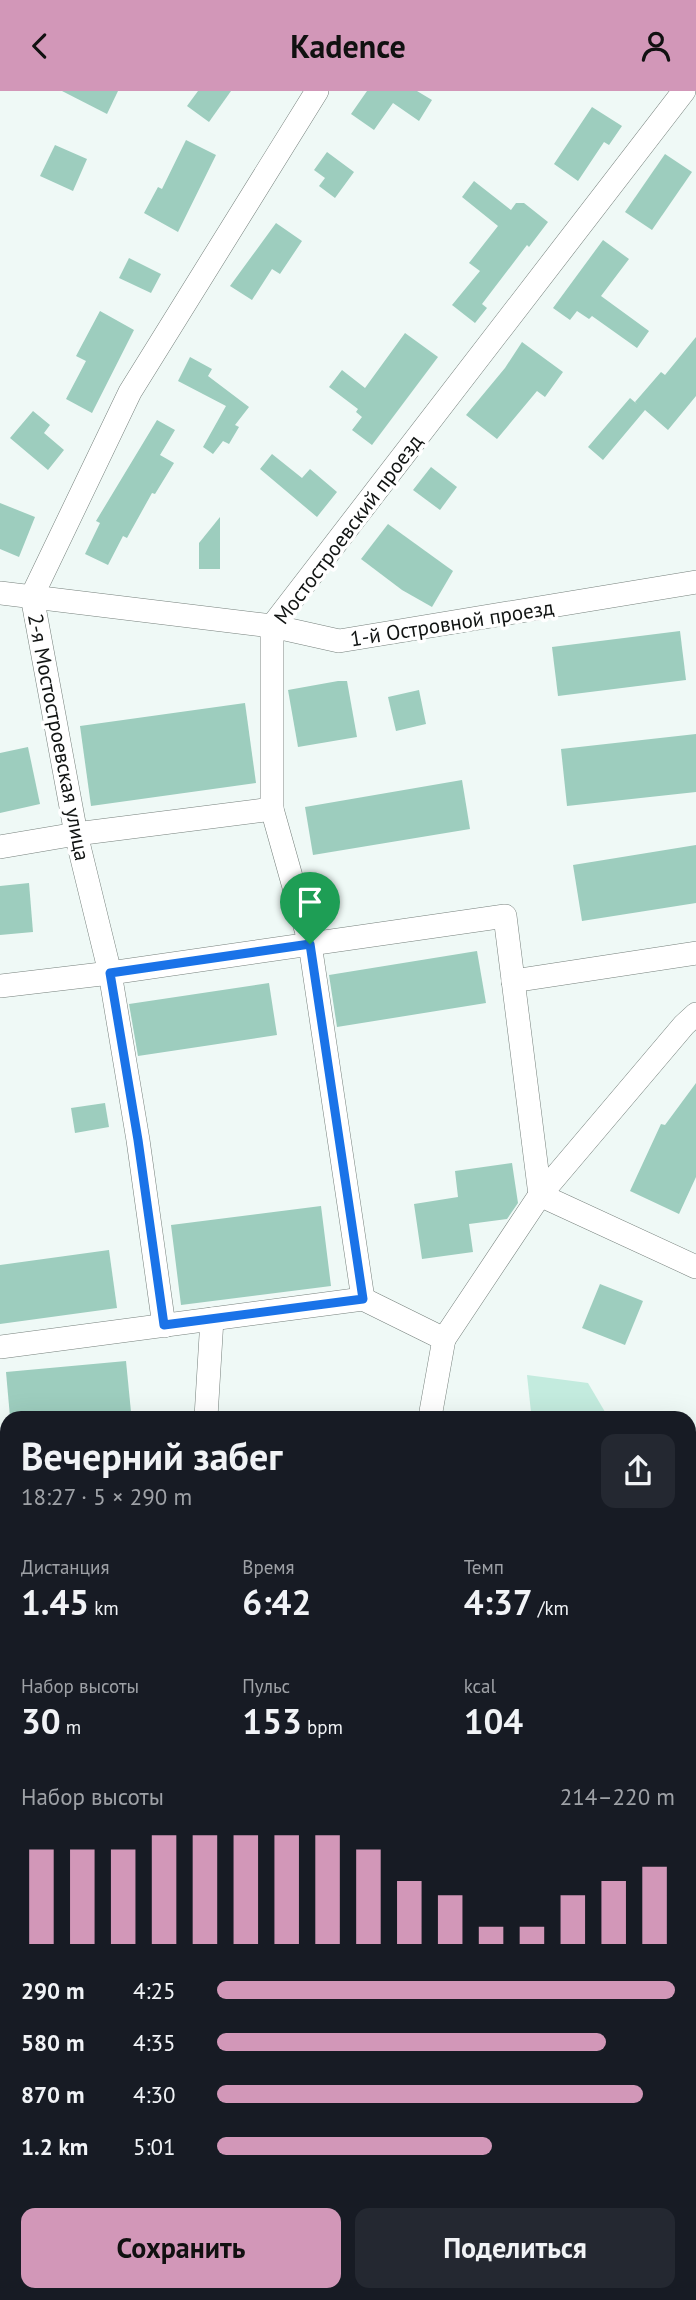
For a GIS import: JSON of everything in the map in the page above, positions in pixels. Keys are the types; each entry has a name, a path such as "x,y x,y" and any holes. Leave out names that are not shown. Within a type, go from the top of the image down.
{"street":[{"name":"2-я Мостостроевская улица","path":"164,1325 138,1140 110,973 76,834 32,596 130,393 317,91"},
{"name":"Мостостроевский проезд","path":"363,1299 310,944 272,809 272,625 684,91"},
{"name":"1-й Островной проезд","path":"0,593 272,625 339,641 696,582"},
{"path":"0,847 76,834 272,809"},
{"path":"0,985 110,973 505,916 540,1195"},
{"path":"513,981 696,953"},
{"path":"431,1411 444,1339 540,1195 696,1014"},
{"path":"540,1195 696,1267"},
{"path":"0,1347 363,1299 444,1339"},
{"path":"206,1411 212,1319"}],"green space":[{"path":"527,1375 588,1383 604,1411 531,1411"}],"building":[{"path":"62,91 118,91 107,114"},
{"path":"198,91 231,91 209,122 187,106"},
{"path":"367,91 417,91 432,100 419,121 393,103 374,130 351,114"},
{"path":"592,107 622,126 609,145 604,142 578,181 554,164"},
{"path":"186,140 216,155 178,232 144,213 158,187 162,189"},
{"path":"55,145 87,159 73,191 40,176"},
{"path":"327,152 354,172 335,198 319,186 325,178 314,170"},
{"path":"665,154 692,172 652,230 625,212"},
{"path":"474,181 511,210 516,203 524,203 548,222 482,304 487,308 475,323 452,305 480,271 469,263 498,226 462,197"},
{"path":"276,223 302,241 280,274 272,269 252,300 230,286"},
{"path":"603,240 629,259 601,296 649,331 637,348 592,316 589,319 577,311 570,320 553,308"},
{"path":"129,258 161,274 151,293 119,278"},
{"path":"100,311 134,330 92,413 66,399 86,361 76,356"},
{"path":"405,333 438,357 372,445 352,430 362,417 356,412 358,409 329,387 342,370 365,388"},
{"path":"696,337 696,396 668,430 645,410 603,460 588,447 630,398 637,404 635,402 661,372 665,375"},
{"path":"522,342 563,372 545,397 537,391 497,439 466,415 505,368"},
{"path":"190,357 212,369 208,376 249,407 235,425 239,427 229,444 223,441 213,454 203,447 226,406 178,381"},
{"path":"33,411 50,425 44,433 64,450 48,470 10,438"},
{"path":"157,420 175,430 160,455 174,463 155,494 152,493 127,538 123,536 108,565 85,554 100,523 96,521"},
{"path":"272,454 302,478 310,469 337,492 317,517 260,469"},
{"path":"431,467 457,487 440,510 413,490"},
{"path":"0,503 35,517 19,557 0,549"},
{"path":"220,517 220,569 199,569 199,543"},
{"path":"388,524 453,571 432,607 402,590 361,559"},
{"path":"680,631 686,680 558,696 552,647"},
{"path":"347,681 357,737 298,747 288,690"},
{"path":"419,690 426,724 396,731 388,697"},
{"path":"245,703 256,783 91,806 80,726"},
{"path":"696,734 696,792 567,806 561,749"},
{"path":"28,747 40,804 0,813 0,753"},
{"path":"462,780 470,829 313,855 305,807"},
{"path":"696,845 696,903 582,921 573,865"},
{"path":"29,883 33,932 0,935 0,886"},
{"path":"477,951 486,1003 337,1027 329,975"},
{"path":"269,983 277,1035 138,1056 129,1004"},
{"path":"696,1083 696,1177 679,1214 630,1191 661,1124 665,1125"},
{"path":"105,1103 109,1127 75,1133 71,1108"},
{"path":"512,1163 518,1203 507,1219 469,1224 473,1252 422,1259 414,1204 458,1197 455,1171"},
{"path":"321,1206 331,1286 181,1305 171,1225"},
{"path":"109,1250 117,1308 0,1324 0,1265"},
{"path":"600,1284 643,1301 625,1345 582,1328"},
{"path":"126,1361 131,1411 9,1411 6,1372"}],"route":[{"path":"310,944 363,1299 164,1325 138,1140 110,973 310,944"}]}
